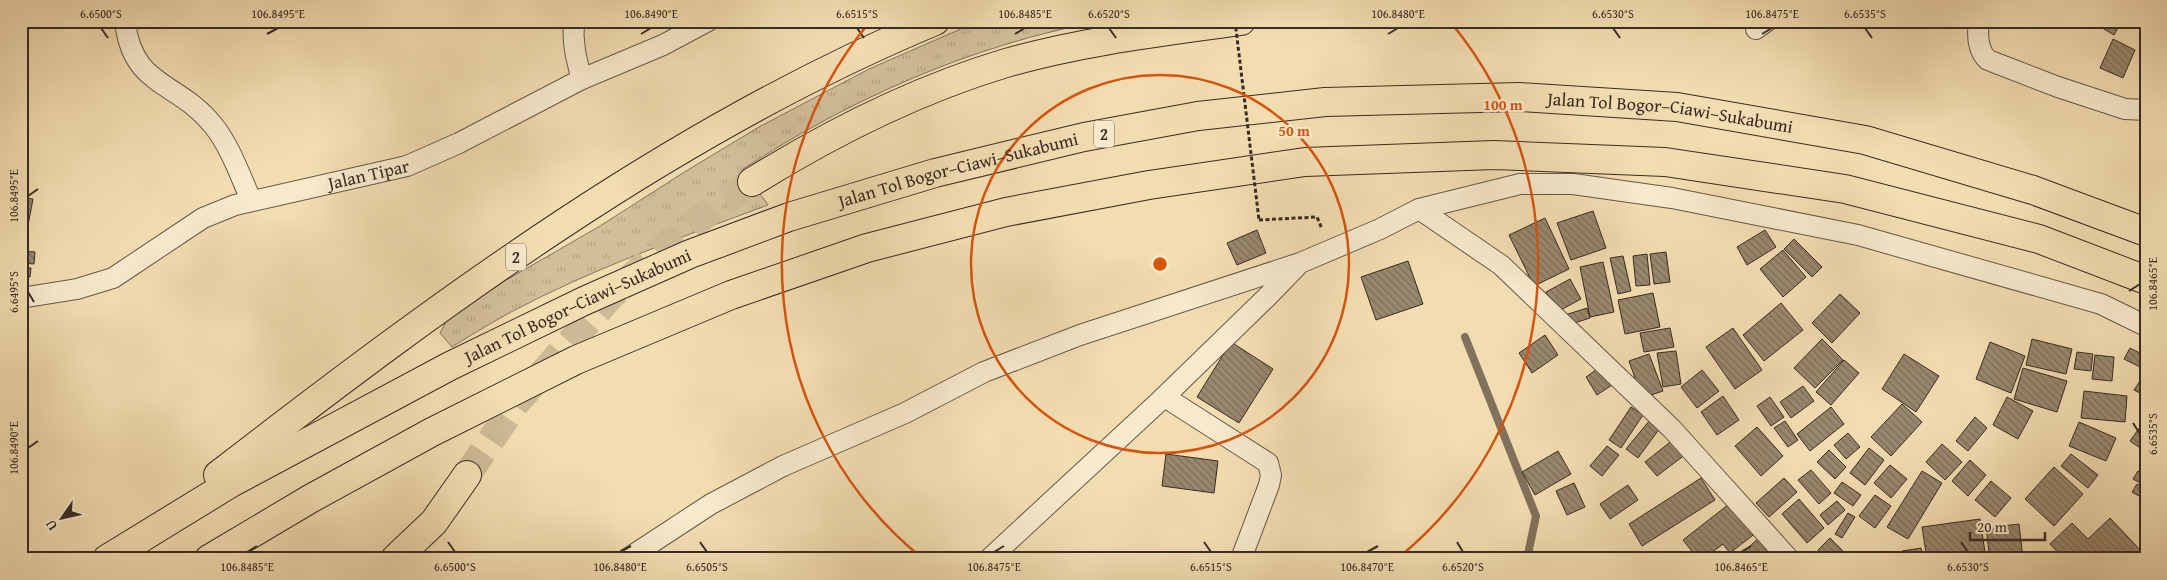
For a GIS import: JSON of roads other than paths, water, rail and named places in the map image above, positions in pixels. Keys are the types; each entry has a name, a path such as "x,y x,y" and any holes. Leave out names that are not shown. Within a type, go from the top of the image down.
{"highway":[{"name":"2","path":"107,559 424,320 596,203 687,147 805,80 878,45 935,21"},
{"path":"752,182 788,160 861,121 944,84 1005,64 1055,51 1132,36 1241,21"},
{"name":"Jalan Tol Bogor–Ciawi–Sukabumi","path":"130,543 231,483 450,366 584,301 690,254 789,217 935,173 1084,138 1198,116 1325,102 1510,97 1677,107 1865,140 2032,190 2146,232"},
{"path":"209,559 310,499 440,428 576,360 730,295 867,248 1006,212 1149,184 1315,162 1494,155 1665,162 1845,189 2038,239 2146,280"},
{"path":"395,559 434,522 467,475"}],"street":[{"path":"125,21 126,35 136,62 144,72 186,100 212,124 223,139 251,200"},
{"path":"574,21 574,53 582,80"},
{"name":"Jalan Tipar","path":"21,298 77,289 112,278 125,272 203,218 251,200 407,166 459,143 582,80 663,45 708,21"},
{"path":"1979,21 1980,46 1983,55 1988,60 2058,87 2125,109 2146,110"},
{"path":"627,559 711,504 783,466 905,412 984,372 1080,335 1300,263 1380,229 1419,209 1520,184 1546,182 1573,184 1672,198 1858,235 2101,304 2146,326"},
{"path":"1419,209 1508,272 1672,429 1789,559"},
{"path":"989,559 1163,398 1267,298 1300,263"},
{"path":"1163,398 1171,401 1268,463 1271,475 1269,485 1241,559"}],"waterway":[{"path":"1465,337 1536,516 1527,559"}],"tunnel":[{"path":"467,475 517,402 610,297 654,256 718,205 752,182"}]}
